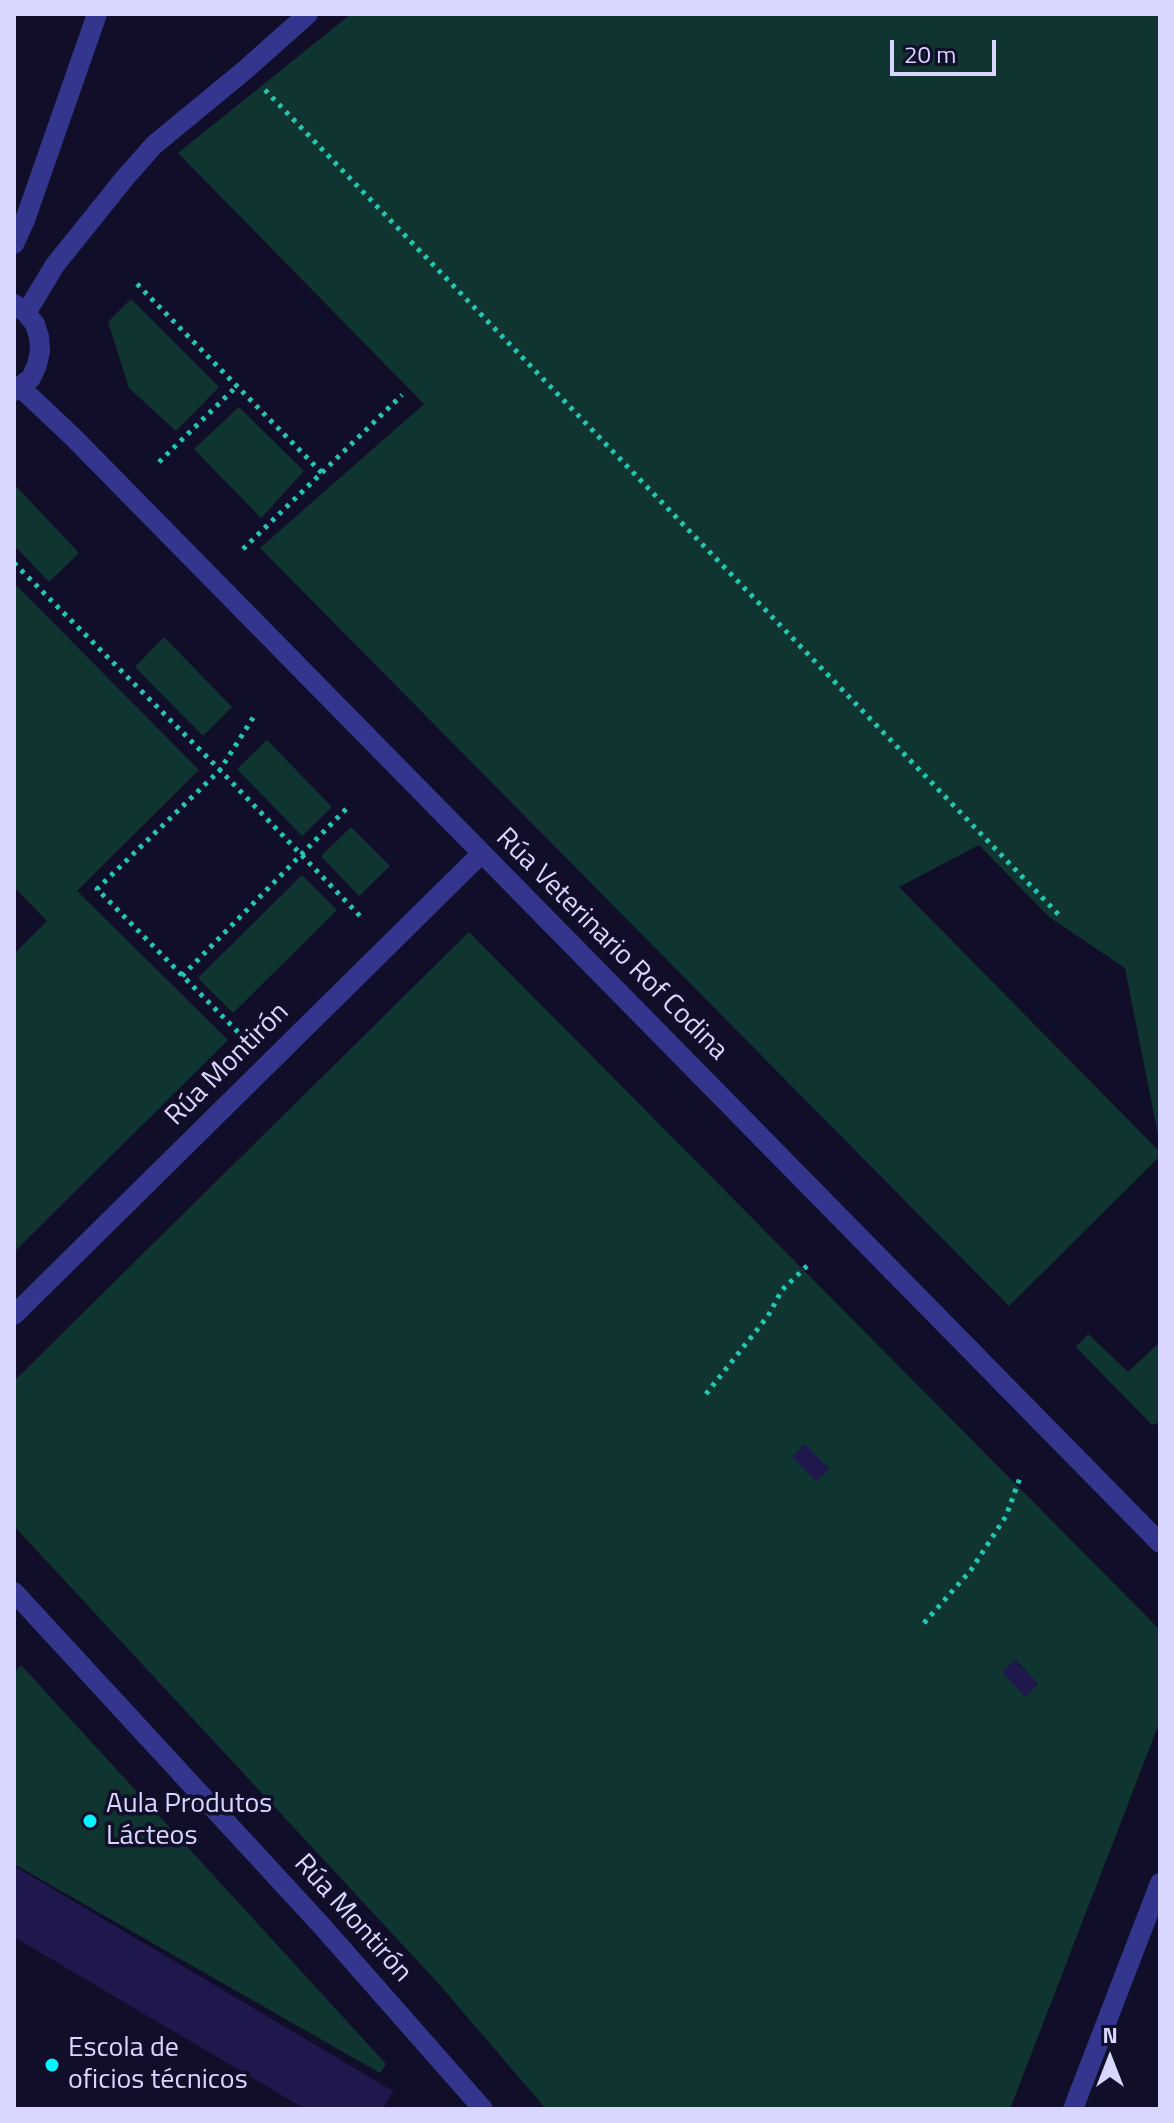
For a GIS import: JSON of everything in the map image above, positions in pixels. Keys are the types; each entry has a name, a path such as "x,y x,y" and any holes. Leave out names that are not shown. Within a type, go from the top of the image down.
{"street":[{"path":"14,244 97,14"},
{"path":"20,308 154,145 308,14"},
{"name":"Rúa Veterinario Rof Codina","path":"20,308 35,324 40,351 31,378 17,390 73,437 1160,1543"},
{"name":"Rúa Montirón","path":"14,1315 482,853"},
{"name":"Rúa Montirón","path":"14,1592 321,1925 483,2109"},
{"path":"1073,2109 1160,1883"}],"path":[{"path":"245,70 1060,916"},
{"path":"137,284 322,473"},
{"path":"159,462 237,386"},
{"path":"243,549 402,395"},
{"path":"14,563 360,916"},
{"path":"238,1032 97,889 220,770 256,713"},
{"path":"182,976 349,806"},
{"path":"706,1394 768,1316 782,1290 810,1263"},
{"path":"924,1623 971,1570 1006,1516 1021,1475"}],"green space":[{"path":"351,14 1160,14 1160,1145 1125,968 1049,917 979,845 899,887 1160,1152 1160,1156 1009,1306 260,548 424,404 178,153"},
{"path":"131,299 219,387 176,431 129,388 108,322"},
{"path":"239,407 304,471 261,518 194,449"},
{"path":"14,484 79,553 49,582 14,545"},
{"path":"14,583 199,770 77,891 228,1040 14,1252 14,954 47,921 14,887"},
{"path":"164,637 232,707 203,736 135,667"},
{"path":"267,740 332,807 302,836 237,769"},
{"path":"351,827 390,866 359,896 321,856"},
{"path":"302,875 337,910 233,1013 198,978"},
{"path":"469,932 1160,1630 1160,1721 1010,2109 546,2109 438,1983 14,1526 14,1381","holes":["805,1445 829,1469 816,1481 793,1457","1016,1660 1038,1684 1025,1696 1003,1672"]},
{"path":"1088,1334 1128,1372 1160,1342 1160,1422 1152,1425 1076,1347"},
{"path":"21,1665 386,2064 380,2073 14,1864 14,1673"}],"building":[{"path":"805,1444 829,1469 816,1481 792,1457"},
{"path":"1015,1660 1038,1684 1025,1697 1002,1672"},
{"path":"14,1866 393,2091 383,2109 305,2109 14,1937"}],"place":[{"name":"Aula Produtos Lácteos","path":"90,1821"},
{"name":"Escola de oficios técnicos","path":"52,2065"}]}
